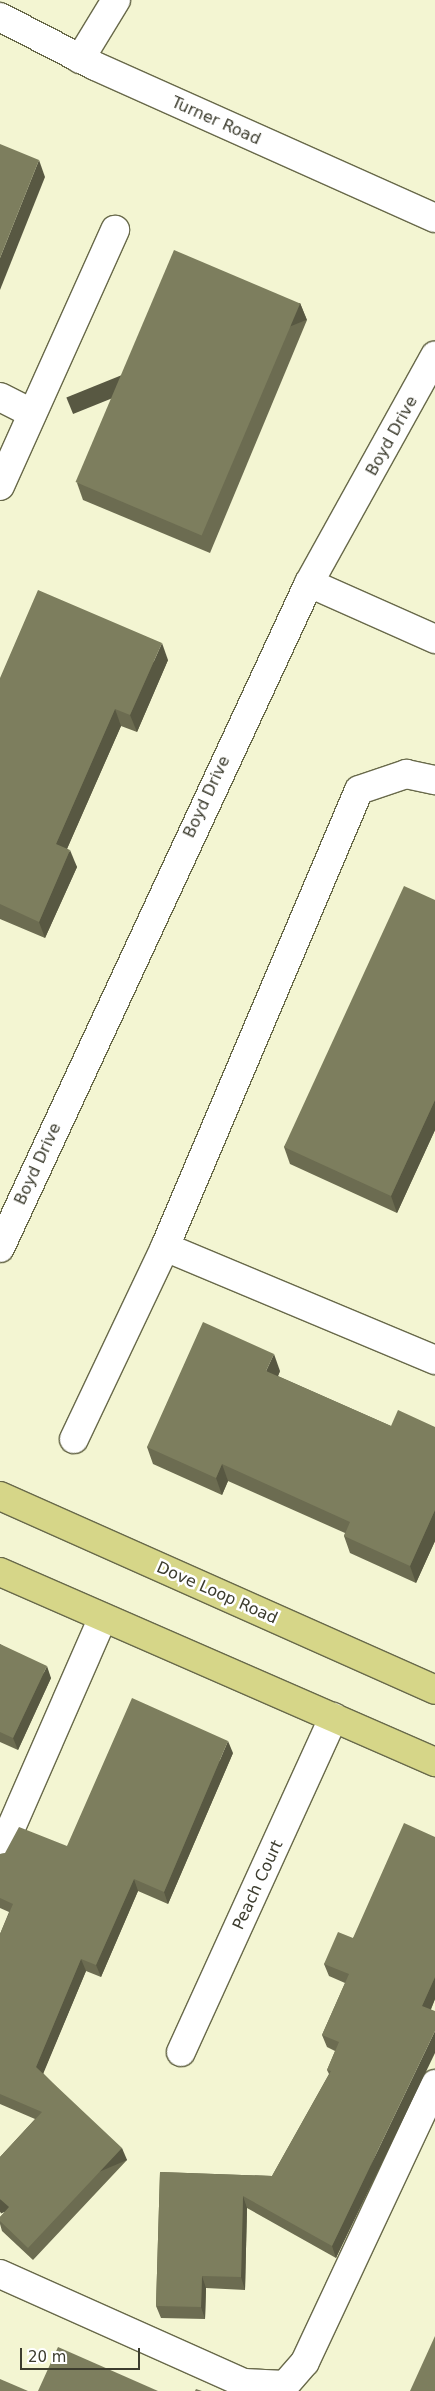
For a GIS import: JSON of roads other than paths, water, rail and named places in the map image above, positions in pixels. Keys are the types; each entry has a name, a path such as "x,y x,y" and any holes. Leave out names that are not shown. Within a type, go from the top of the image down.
{"main road":[{"name":"Dove Loop Road","path":"0,1496 435,1690"},
{"path":"0,1572 102,1620 334,1717 435,1762"}],"street":[{"path":"80,59 116,0"},
{"name":"Turner Road","path":"0,17 80,59 435,218"},
{"path":"0,486 115,230"},
{"name":"Boyd Drive","path":"0,1248 309,583 435,356"},
{"path":"0,397 32,413"},
{"path":"309,583 435,639"},
{"path":"74,1439 164,1247 360,790 406,774 435,780"},
{"path":"164,1247 435,1360"},
{"path":"0,1853 102,1620"},
{"name":"Peach Court","path":"181,2052 334,1717"},
{"path":"0,2274 244,2383 285,2385 305,2362 435,2084"}]}
